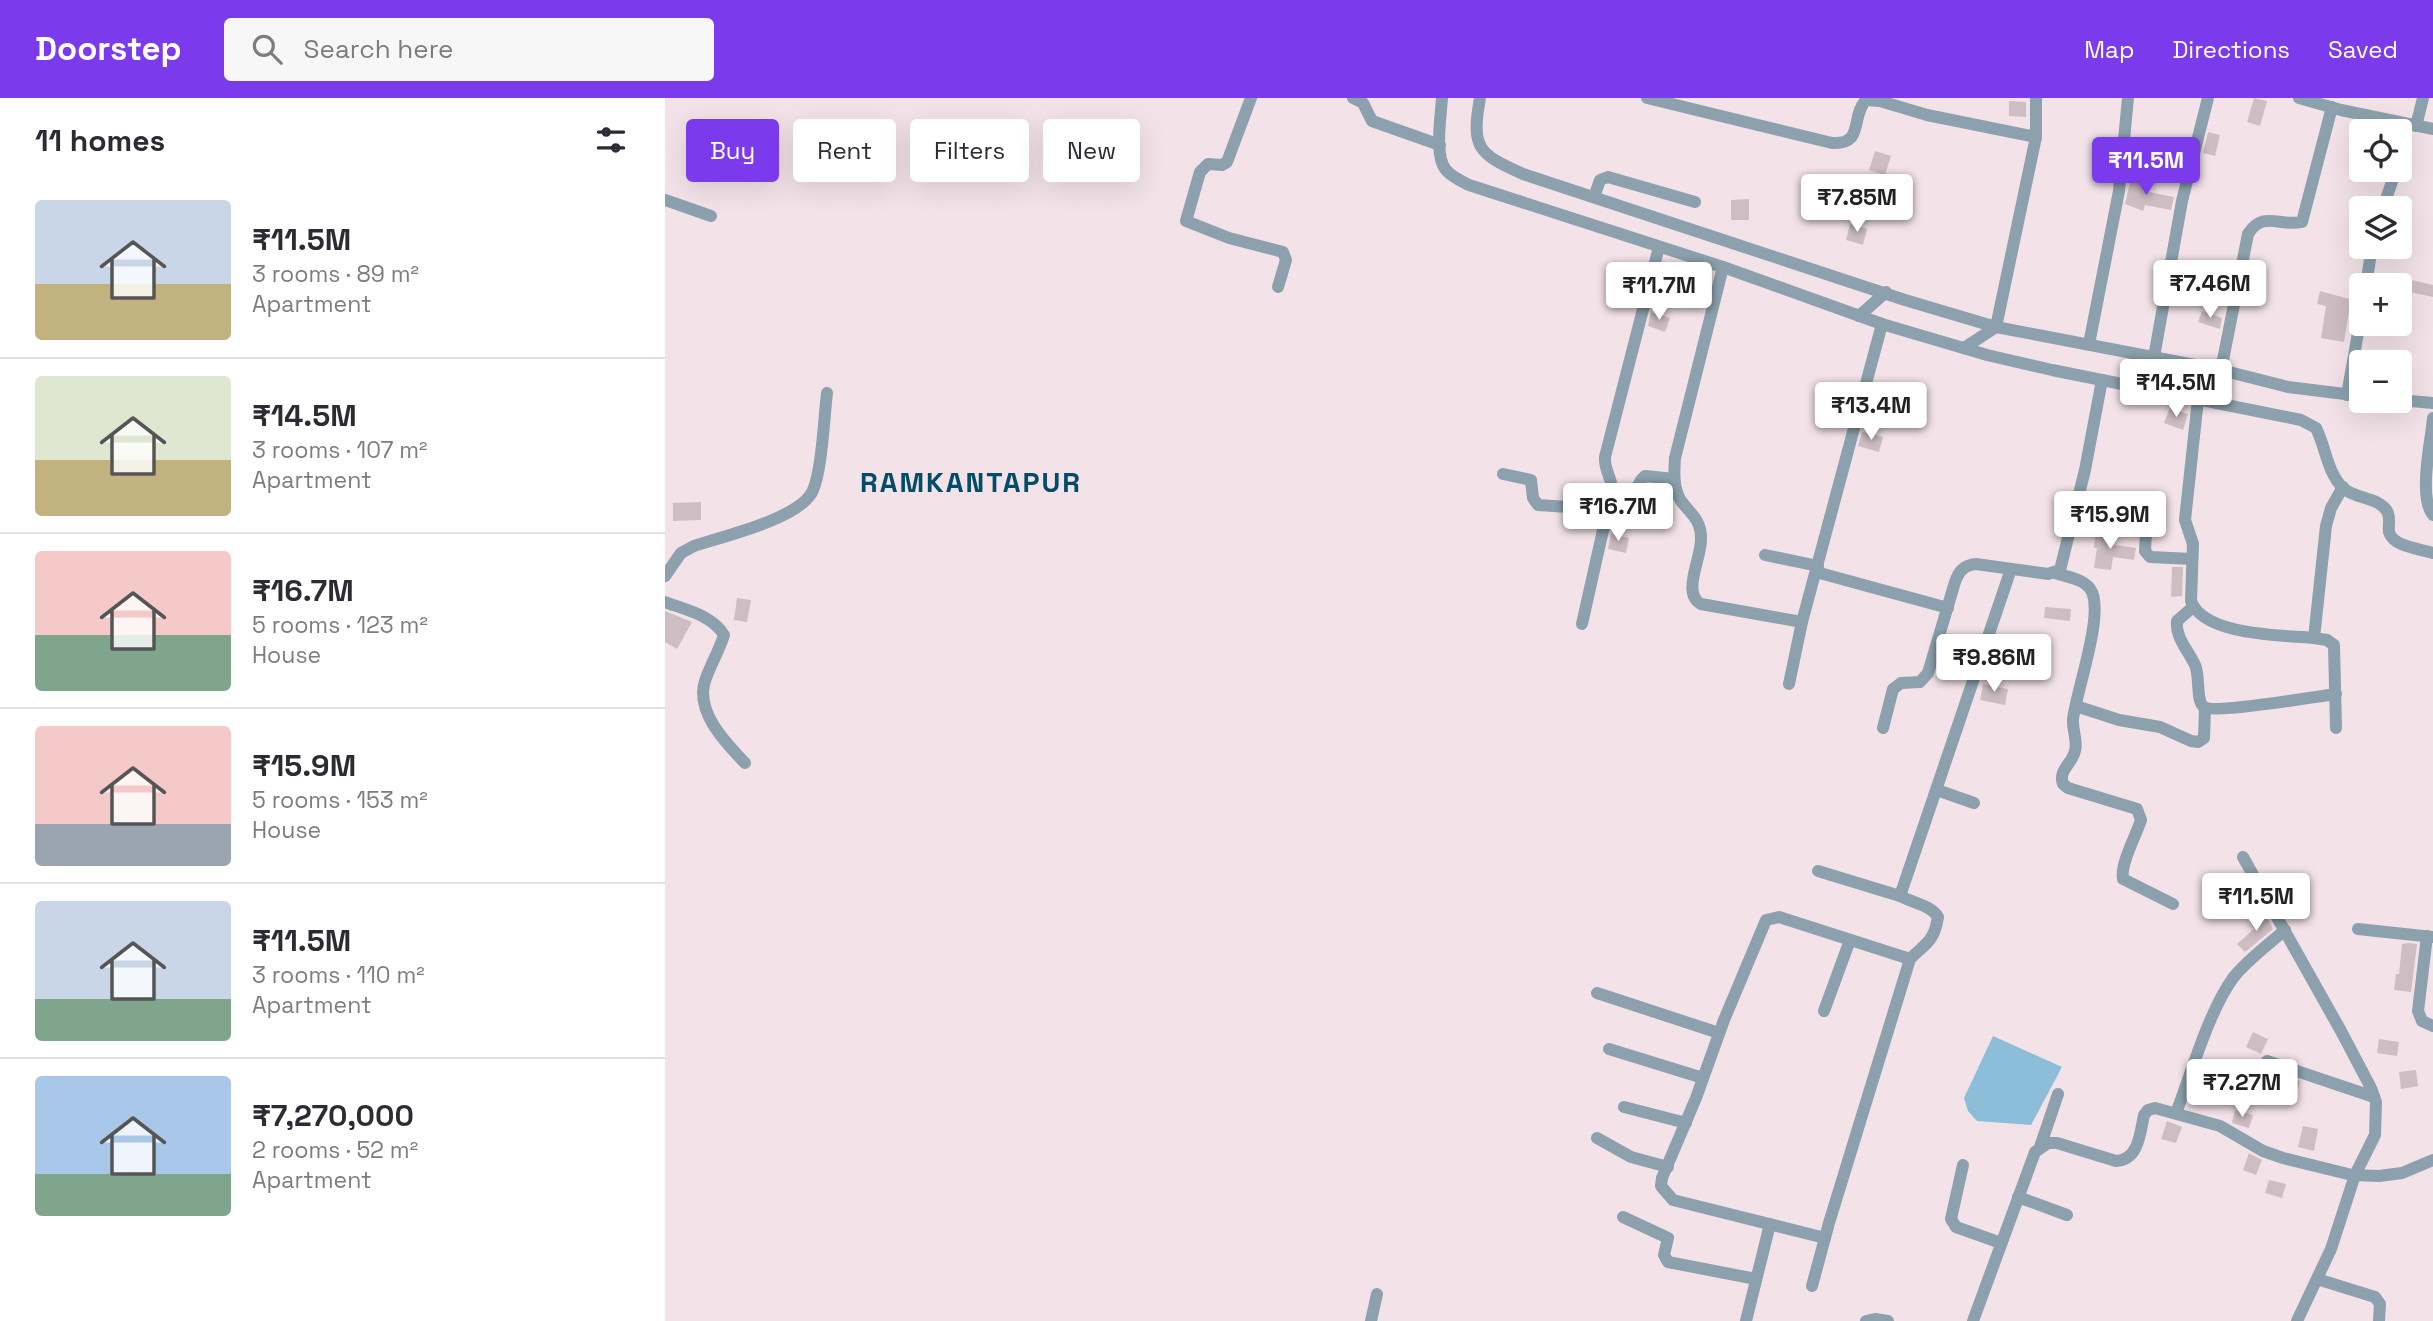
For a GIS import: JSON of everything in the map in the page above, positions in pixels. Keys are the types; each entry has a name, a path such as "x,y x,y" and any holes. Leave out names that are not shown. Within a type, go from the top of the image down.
{"street":[{"path":"1251,98 1227,162 1222,165 1208,164 1200,172 1186,222 1229,238 1283,252 1286,260 1278,287"},
{"path":"1353,98 1363,103 1372,121 1440,145"},
{"path":"1442,98 1440,160 1445,170 1457,180 1723,267 1882,324 1964,348 2029,365 2288,416 2311,424 2316,428 2330,467 2346,491 2387,510 2390,518 2389,532 2395,541 2433,553"},
{"path":"1480,98 1476,132 1478,144 1484,153 1496,162 1523,174 1905,300 1996,327 2221,370 2288,387 2349,394"},
{"path":"1647,98 1832,143 1846,143 1852,138 1860,107 1866,100 2036,137"},
{"path":"1964,348 1996,327 2036,137 2036,98"},
{"path":"2089,344 2119,191 2128,98"},
{"path":"2154,357 2182,201 2208,98"},
{"path":"2299,98 2339,105 2389,119"},
{"path":"2412,123 2423,98"},
{"path":"2221,370 2249,234 2260,221 2292,224 2302,222 2339,105"},
{"path":"2412,125 2433,129"},
{"path":"1594,197 1600,180 1608,177 1695,202"},
{"path":"665,200 711,216"},
{"path":"1582,624 1612,483 1606,471 1605,457 1659,247"},
{"path":"1723,267 1675,458 1674,479 1681,500 1698,520 1700,528 1701,555 1691,584 1696,601 1701,604 1802,622"},
{"path":"1859,316 1886,292"},
{"path":"1789,684 1802,622 1882,324"},
{"path":"1883,728 1893,689 1901,683 1920,682 1928,673 1961,569 1976,564 2048,574 2060,570 2102,380"},
{"path":"665,576 681,553 694,546 786,515 811,494 817,478 827,393"},
{"path":"2198,398 2185,520 2192,537 2193,607 2202,615 2231,629 2330,642 2333,645 2336,728"},
{"path":"2412,401 2433,403"},
{"path":"2433,418 2426,486 2427,506 2433,515"},
{"path":"1503,474 1531,480 1534,485 1533,498 1538,505 1568,507 1588,503 1617,506 1629,504 1645,476 1674,479"},
{"path":"2313,638 2326,526 2331,508 2343,487"},
{"path":"2073,516 2143,529 2146,532 2145,551 2150,557 2192,559"},
{"path":"1765,555 1948,608"},
{"path":"1900,896 2011,569"},
{"path":"2055,573 2084,583 2094,600 2094,619 2073,723 2075,754 2062,774 2063,784 2068,788 2137,809 2141,820 2125,864 2123,879 2173,904"},
{"path":"665,602 708,619 718,626 724,635 704,684 704,701 724,742 745,763"},
{"path":"2193,607 2177,621 2176,629 2196,667 2200,701 2205,708 2236,708 2336,694"},
{"path":"2076,706 2119,720 2147,723 2198,742 2204,738 2205,708"},
{"path":"1937,790 1974,803"},
{"path":"2243,857 2341,1031 2374,1097 2377,1116 2375,1135 2355,1175 2331,1249 2297,1321"},
{"path":"1812,1286 1910,959 1932,940 1938,917 1931,908 1912,903 1900,896 1818,871"},
{"path":"1825,1238 1673,1200 1661,1186 1662,1178 1766,920 1779,917 1910,959"},
{"path":"2358,929 2430,936 2418,1011 2422,1021 2433,1026"},
{"path":"2176,1113 2215,1010 2233,979 2285,930"},
{"path":"1825,1011 1850,940"},
{"path":"1597,993 1720,1033"},
{"path":"1609,1049 1703,1078"},
{"path":"2267,1061 2374,1097"},
{"path":"2040,1147 2058,1094"},
{"path":"1624,1107 1686,1123"},
{"path":"1973,1321 2035,1152 2048,1143 2057,1143 2123,1161 2135,1150 2144,1115 2155,1108 2220,1126 2273,1154 2355,1175 2402,1173 2433,1160"},
{"path":"1597,1138 1630,1157 1668,1167"},
{"path":"1963,1166 1951,1219 1956,1227 2001,1243"},
{"path":"2018,1197 2067,1215"},
{"path":"1623,1217 1668,1238 1664,1255 1668,1262 1756,1279"},
{"path":"1746,1321 1770,1224"},
{"path":"2316,1279 2375,1297 2380,1304 2379,1321"},
{"path":"1371,1321 1377,1294"},
{"path":"1866,1321 1888,1321"}],"water":[{"path":"1993,1036 2062,1067 2031,1125 1977,1121 1968,1111 1964,1098"}],"building":[{"path":"2254,98 2267,101 2260,126 2247,122"},
{"path":"2009,101 2026,102 2026,117 2009,116"},
{"path":"2208,132 2220,135 2215,156 2203,153"},
{"path":"1875,151 1891,156 1885,175 1869,170"},
{"path":"2131,178 2152,185 2149,192 2174,197 2171,210 2145,205 2143,211 2125,204"},
{"path":"1749,199 1749,220 1731,220 1731,200"},
{"path":"1850,224 1867,229 1863,245 1846,240"},
{"path":"2412,280 2433,285 2433,297 2412,292"},
{"path":"2320,291 2349,299 2344,342 2321,338 2326,306 2317,304"},
{"path":"2202,311 2222,318 2220,329 2198,322"},
{"path":"1651,312 1670,318 1665,332 1648,326"},
{"path":"1819,400 1839,406 1835,418 1816,413"},
{"path":"2170,408 2188,414 2183,430 2164,423"},
{"path":"1862,432 1883,437 1879,452 1858,446"},
{"path":"701,502 701,520 673,521 673,503"},
{"path":"2096,529 2110,532 2108,544 2136,548 2134,560 2113,557 2111,570 2094,568"},
{"path":"1611,534 1629,538 1626,553 1608,549"},
{"path":"2172,567 2183,567 2182,596 2171,597"},
{"path":"737,598 751,600 747,622 734,620"},
{"path":"2045,607 2071,609 2070,621 2044,618"},
{"path":"665,611 692,622 677,649 665,642"},
{"path":"1983,684 2008,689 2005,705 1980,700"},
{"path":"2265,914 2273,929 2245,952 2237,944 2254,929 2251,924"},
{"path":"2402,944 2417,944 2411,992 2394,990 2396,974 2399,974"},
{"path":"2253,1032 2268,1039 2261,1054 2246,1047"},
{"path":"2379,1039 2399,1042 2397,1056 2377,1053"},
{"path":"2416,1070 2418,1086 2401,1089 2399,1072"},
{"path":"2285,1076 2300,1081 2296,1096 2281,1092"},
{"path":"2235,1110 2253,1115 2249,1128 2232,1123"},
{"path":"2167,1121 2182,1127 2176,1143 2161,1139"},
{"path":"2303,1126 2318,1129 2314,1151 2298,1147"},
{"path":"2249,1153 2262,1160 2256,1175 2243,1170"},
{"path":"2269,1180 2286,1184 2282,1198 2265,1193"}],"district":[{"name":"RAMKANTAPUR","path":"971,482"}]}
